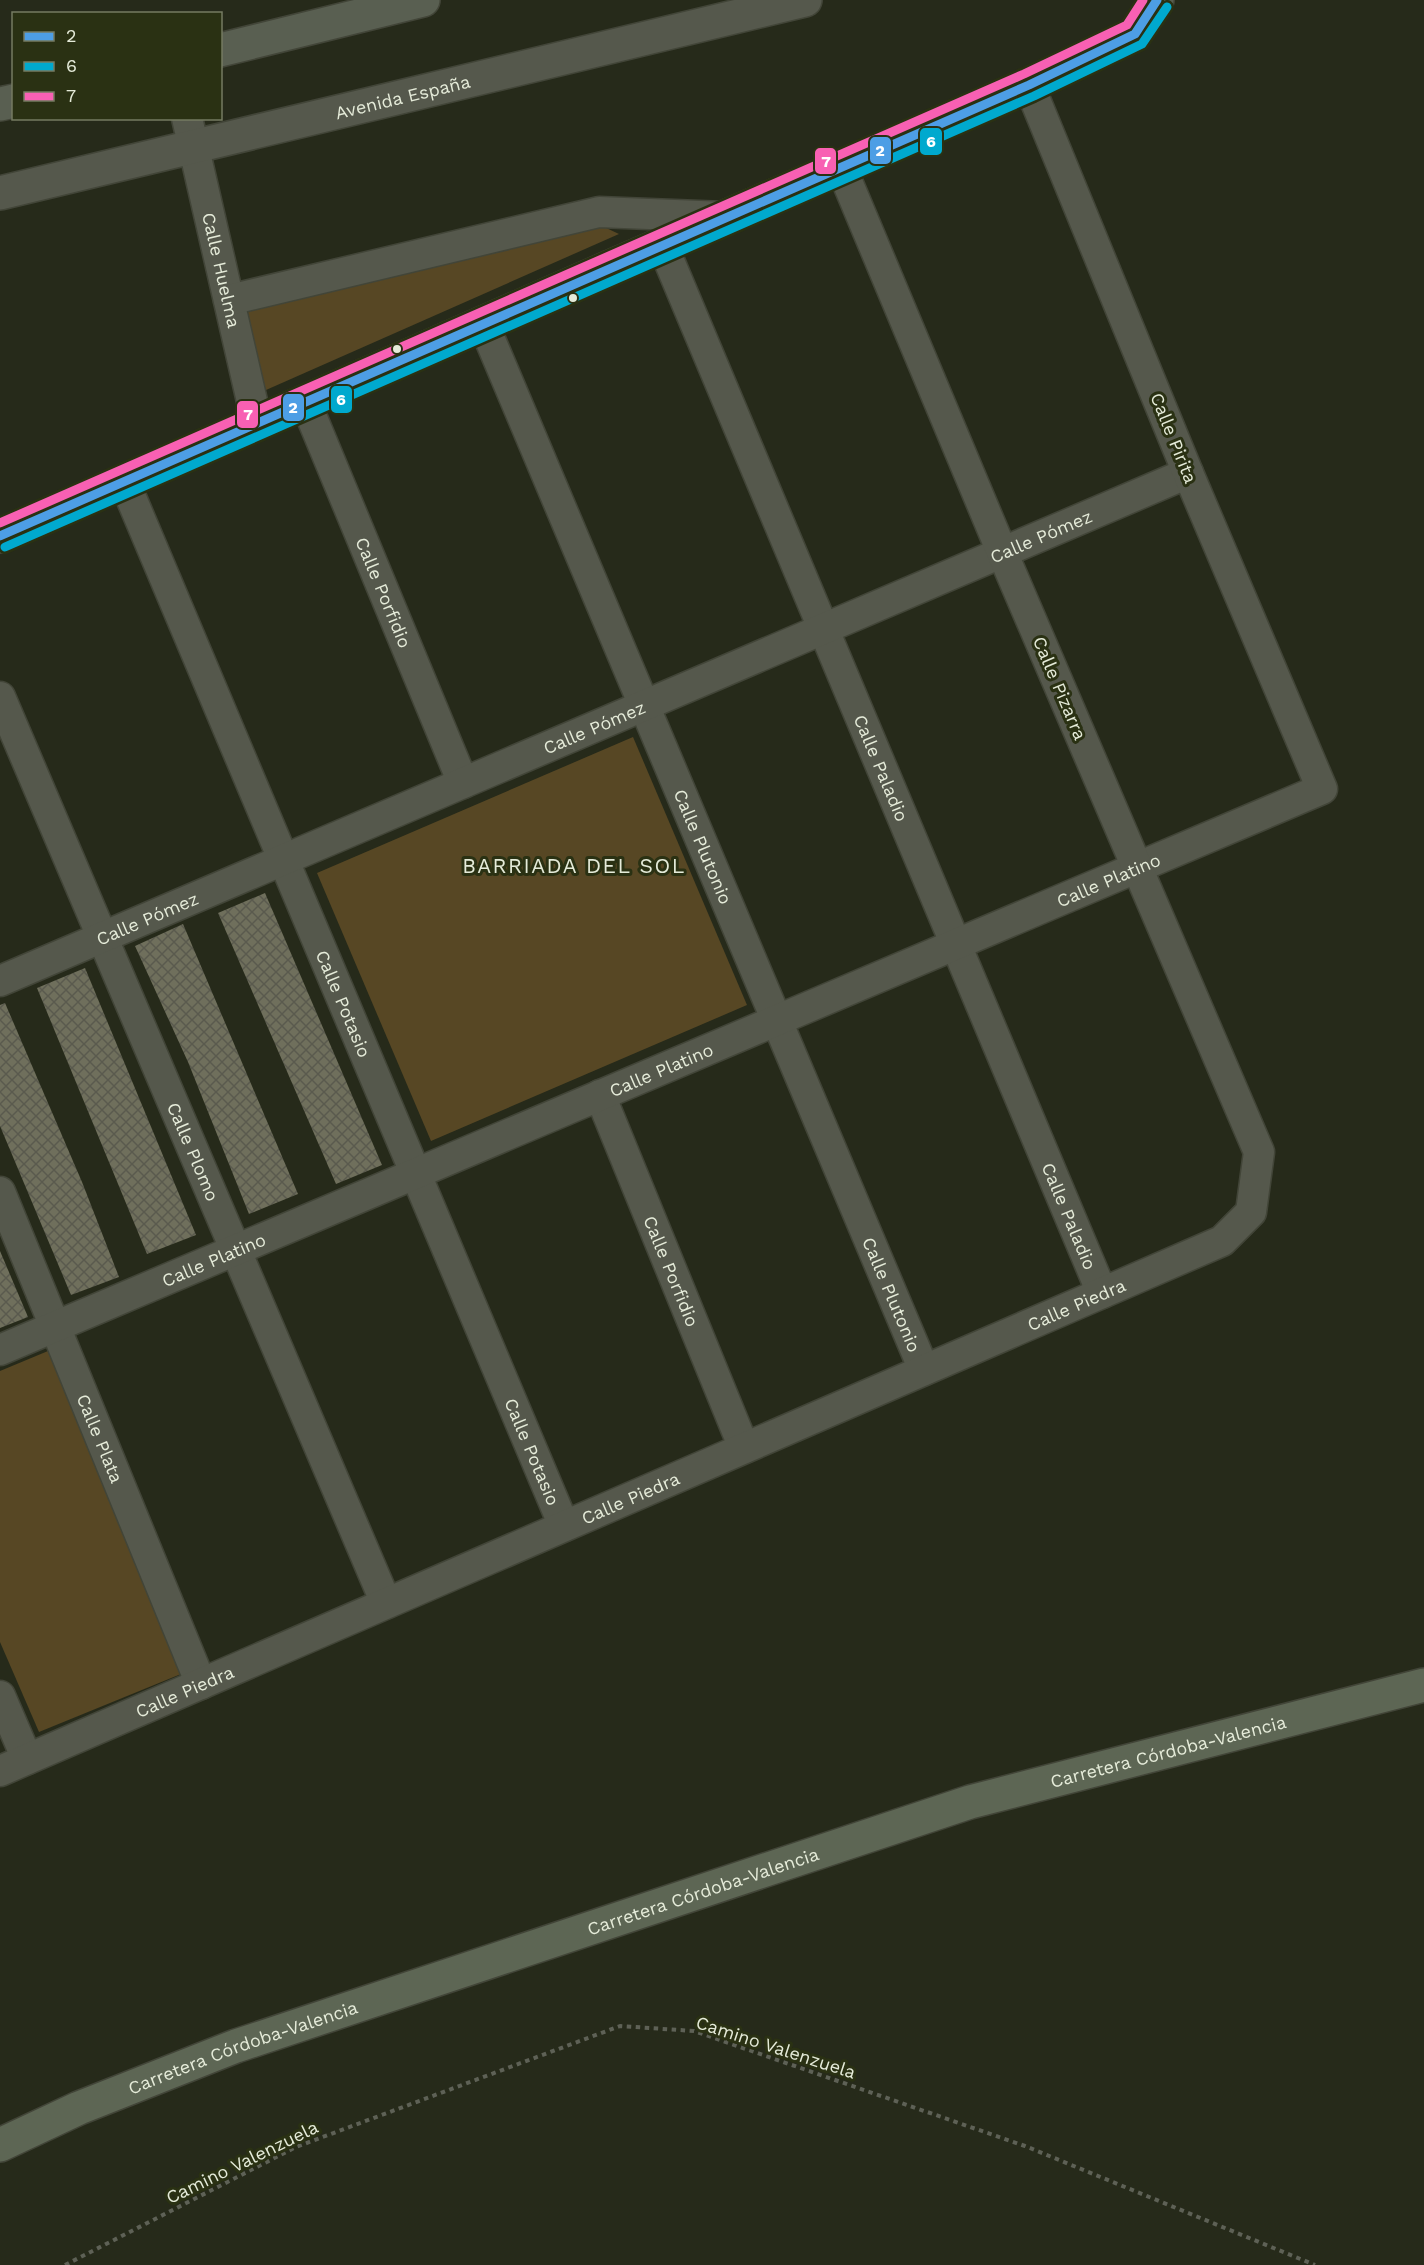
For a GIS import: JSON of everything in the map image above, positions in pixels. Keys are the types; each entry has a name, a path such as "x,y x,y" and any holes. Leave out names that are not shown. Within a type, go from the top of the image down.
{"highway":[{"name":"Carretera Córdoba-Valencia","path":"0,2145 79,2108 236,2046 970,1802 1424,1685"}],"main road":[{"path":"222,50 423,0"},
{"path":"4,532 1029,85 1135,34 1157,0"}],"street":[{"name":"Avenida España","path":"0,193 190,133 805,0"},
{"name":"Calle Pirita","path":"1029,85 1188,473 1322,789"},
{"name":"Calle Huelma","path":"190,133 257,423"},
{"name":"Calle Pizarra","path":"841,167 1002,552 1259,1152 1251,1212"},
{"path":"229,300 599,212 725,217"},
{"name":"Calle Paladio","path":"662,244 1102,1293"},
{"name":"Calle Plutonio","path":"483,323 924,1370"},
{"name":"Calle Porfidio","path":"305,401 463,783"},
{"name":"Calle Pómez","path":"0,981 1188,473"},
{"name":"Calle Potasio","path":"124,481 564,1526"},
{"name":"Calle Plomo","path":"0,698 386,1603"},
{"name":"Calle Platino","path":"0,1350 1322,789"},
{"name":"Calle Porfidio","path":"600,1095 744,1448"},
{"name":"Calle Plata","path":"0,1192 201,1684"},
{"name":"Calle Piedra","path":"13,1765 1222,1241 1251,1212"},
{"path":"0,1696 13,1765"}],"path":[{"name":"Camino Valenzuela","path":"65,2265 296,2147 621,2026 694,2031 1024,2146 1315,2265"}],"shaded area":[{"path":"602,226 619,234 266,390 232,313"},
{"path":"633,737 747,1005 431,1141 317,873"},
{"path":"48,1351 181,1674 39,1732 0,1642 0,1371"}],"building":[{"path":"265,893 382,1165 336,1184 218,913"},
{"path":"183,924 298,1194 249,1214 188,1062 135,946"},
{"path":"85,968 196,1235 147,1254 37,988"},
{"path":"5,1003 82,1182 119,1277 71,1295 0,1126 0,1005"},
{"path":"0,1251 28,1317 0,1328"}],"transit line":[{"name":"7","path":"0,523 1024,74 1127,25 1143,0"},
{"name":"2","path":"0,536 1029,85 1135,34 1157,0"},
{"name":"6","path":"5,547 1034,96 1142,44 1167,7"}],"district":[{"name":"BARRIADA DEL SOL","path":"574,865"}]}
